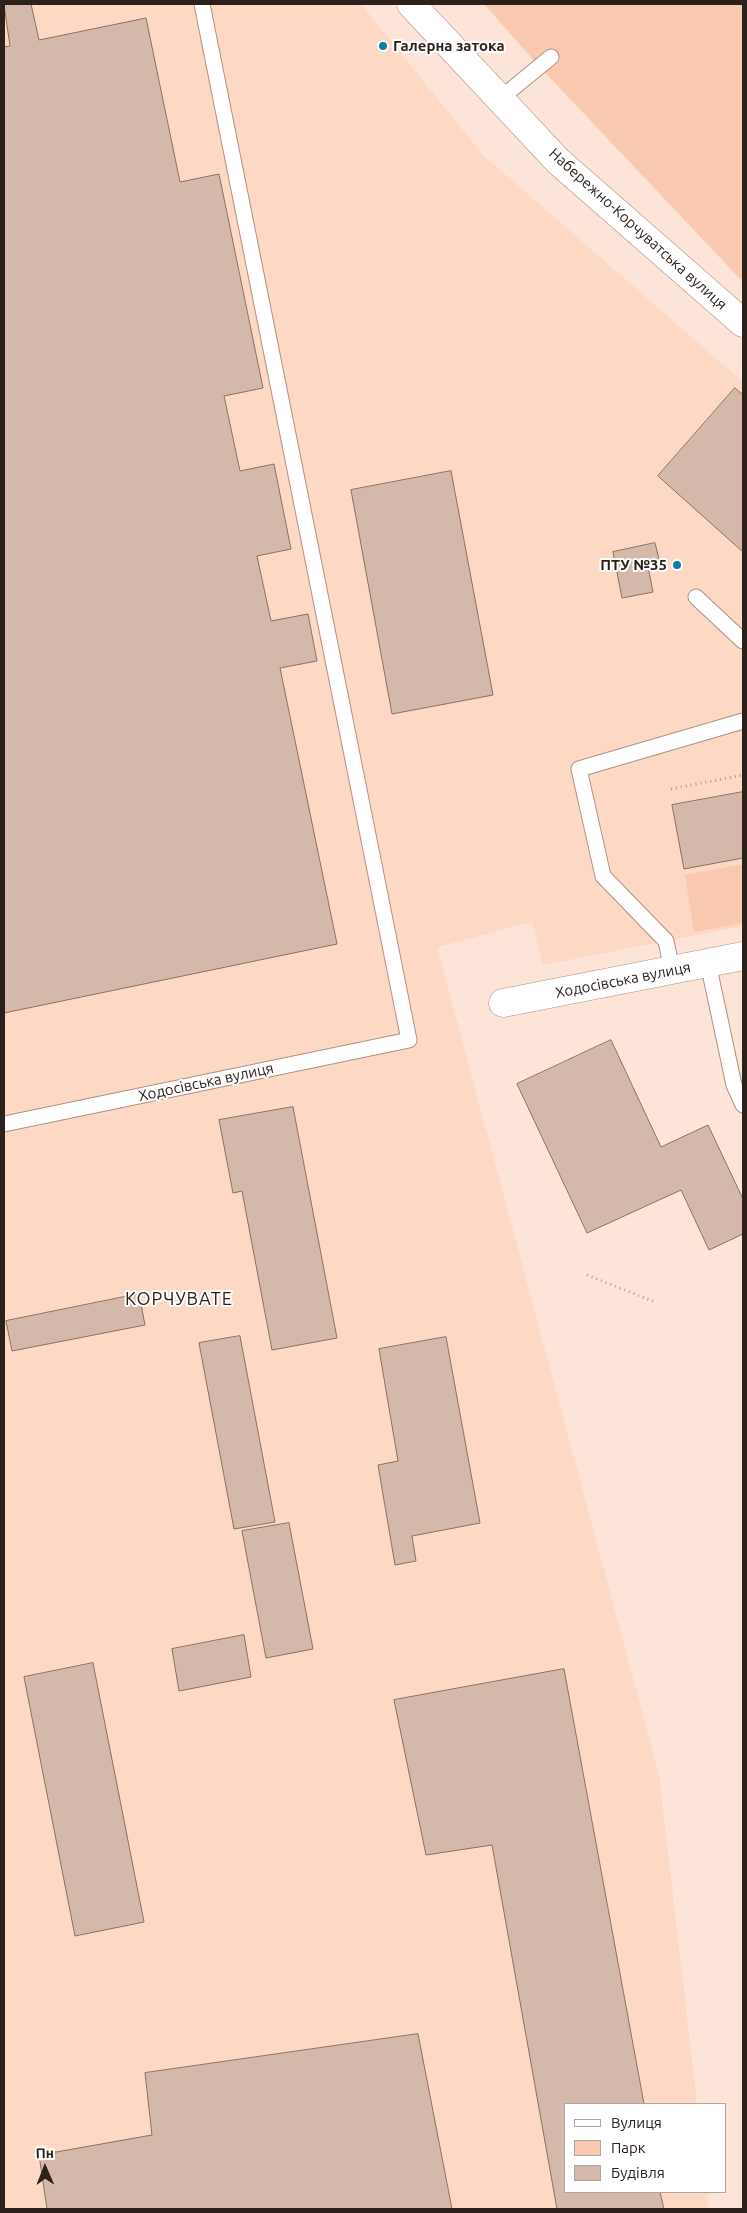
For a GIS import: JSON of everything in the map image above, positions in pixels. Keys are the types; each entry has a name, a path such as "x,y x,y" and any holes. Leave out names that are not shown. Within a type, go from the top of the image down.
{"street":[{"name":"Набережно-Корчуватська вулиця","path":"411,4 502,98 558,161 743,323"},
{"name":"Ходосівська вулиця","path":"503,1003 743,956"}],"lane":[{"name":"Ходосівська вулиця","path":"4,1124 409,1040 202,4"},
{"path":"502,98 551,57"},
{"path":"696,597 743,641"},
{"path":"672,970 666,941 603,876 579,769 743,721"},
{"path":"708,963 734,1085 743,1105"}],"path":[{"path":"671,789 743,775"},
{"path":"587,1275 655,1302"}],"shaded area":[{"path":"4,4 361,4 483,155 743,382 743,926 543,965 532,922 437,947 659,1775 697,2103 564,2103 564,2193 707,2193 709,2209 4,2209"}],"green space":[{"path":"484,4 743,4 743,282 536,63"},
{"path":"743,864 743,923 694,932 685,875"}],"building":[{"path":"31,4 39,40 146,18 180,182 219,174 263,388 224,396 240,471 274,464 291,549 257,556 271,621 308,614 317,661 280,668 337,944 4,1013 4,47 10,46 4,5"},
{"path":"735,388 743,395 743,552 658,476"},
{"path":"451,471 493,695 392,714 351,490"},
{"path":"655,543 659,559 647,561 653,592 622,598 613,552"},
{"path":"743,792 743,858 684,869 672,805"},
{"path":"611,1040 661,1147 708,1125 743,1199 743,1234 709,1250 681,1190 587,1233 517,1084"},
{"path":"293,1107 337,1338 272,1350 242,1191 233,1193 219,1120"},
{"path":"139,1294 145,1325 12,1351 6,1321"},
{"path":"240,1336 275,1522 234,1529 199,1343"},
{"path":"446,1337 480,1523 412,1536 416,1561 395,1565 378,1465 398,1461 379,1349"},
{"path":"289,1523 313,1649 266,1658 242,1531"},
{"path":"244,1635 251,1677 179,1691 172,1649"},
{"path":"93,1663 144,1922 75,1936 24,1677"},
{"path":"564,1669 644,2103 564,2103 564,2193 660,2193 664,2209 557,2209 492,1845 426,1855 394,1700"},
{"path":"418,2034 452,2209 47,2209 39,2155 152,2135 145,2073"}],"place":[{"name":"Галерна затока","path":"383,46"},
{"name":"ПТУ №35","path":"677,565"}],"district":[{"name":"КОРЧУВАТЕ","path":"179,1299"}]}
